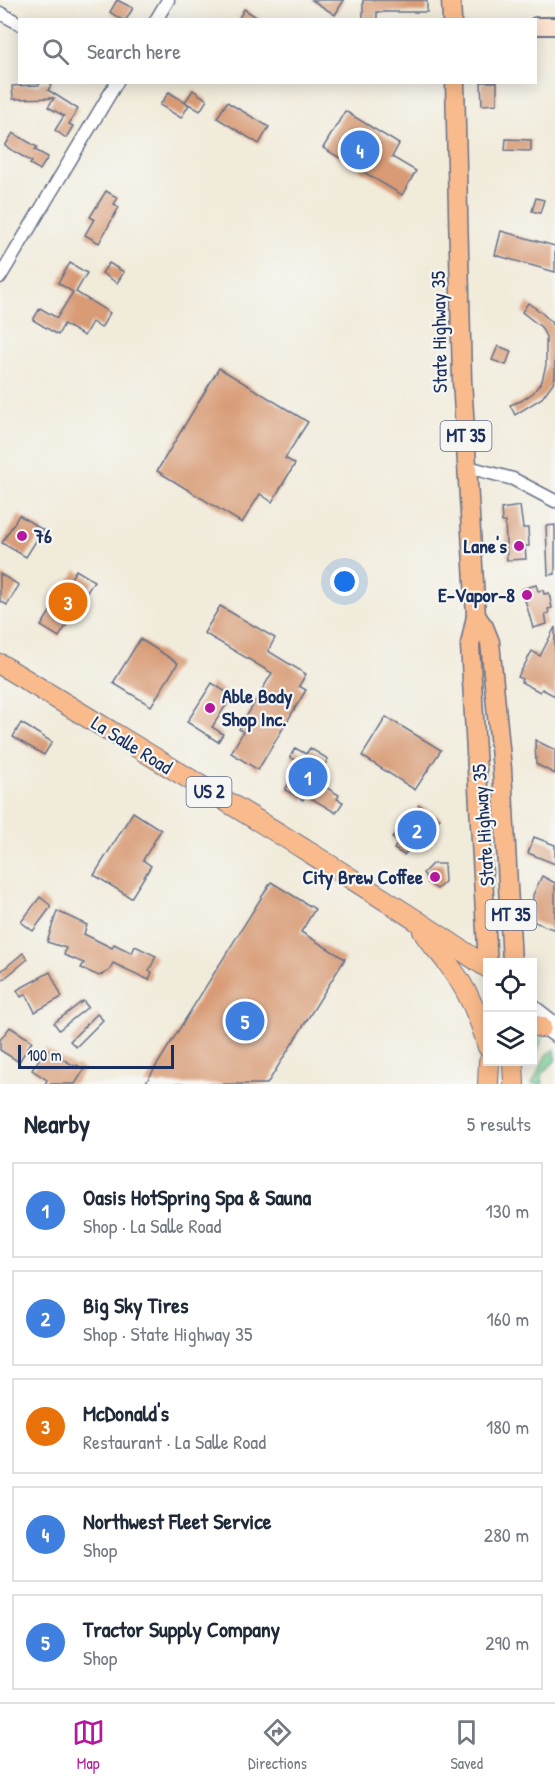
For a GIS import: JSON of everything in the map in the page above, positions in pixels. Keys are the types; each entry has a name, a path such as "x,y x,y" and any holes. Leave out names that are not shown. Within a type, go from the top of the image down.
{"highway":[{"name":"La Salle Road","path":"0,664 417,920"},
{"name":"US 2","path":"417,920 483,964"},
{"name":"US 2","path":"417,920 429,941 449,964 465,991 483,1033"},
{"path":"489,1066 489,1084"},
{"path":"513,1066 514,1084"}],"main road":[{"path":"451,0 452,18"},
{"path":"537,26 555,26"},
{"name":"State Highway 35","path":"455,84 462,380 476,616 470,645 487,958"},
{"name":"State Highway 35","path":"476,616 484,627 490,642 502,769 512,958"}],"street":[{"path":"157,18 168,0"},
{"path":"0,13 18,23"},
{"path":"0,276 115,84"},
{"path":"468,466 513,479 555,501"},
{"path":"536,1012 543,1026"}],"green space":[{"path":"537,1033 544,1035 537,1052"},
{"path":"555,1049 555,1061 541,1074 543,1084 532,1084 547,1054"}],"building":[{"path":"117,0 133,8 127,18 119,18 110,12"},
{"path":"312,0 344,0 335,15"},
{"path":"363,0 427,0 427,12 377,12 377,18 363,18"},
{"path":"244,9 258,18 239,18"},
{"path":"52,84 48,90 78,109 69,124 73,126 66,138 55,130 64,116 48,107 54,98 13,99 12,86"},
{"path":"481,84 497,84 497,104 482,105"},
{"path":"193,90 207,100 200,111 185,102"},
{"path":"169,92 189,105 181,118 160,105"},
{"path":"227,102 269,127 259,144 217,118"},
{"path":"345,111 399,144 392,157 416,171 402,195 323,148"},
{"path":"13,133 37,147 35,150 48,157 40,170 30,164 32,162 5,146"},
{"path":"506,139 531,140 531,151 505,150"},
{"path":"106,191 118,198 114,204 119,207 99,243 85,235 94,219 90,217"},
{"path":"536,198 544,200 540,213 532,211"},
{"path":"501,231 555,246 555,272 495,255"},
{"path":"70,263 87,273 76,292 110,313 101,328 92,322 84,336 64,324 58,335 33,320 40,308 57,318 73,292 58,283"},
{"path":"109,263 124,272 117,283 102,273"},
{"path":"528,303 551,322 555,331 555,377 542,398 515,415 510,405 533,393 542,381 546,365 546,337 541,327 522,312"},
{"path":"498,346 511,351 506,365 492,360"},
{"path":"219,368 308,422 285,458 295,464 272,502 260,494 242,523 157,471"},
{"path":"520,506 523,528 528,528 529,546 525,546 526,559 507,560 505,522 502,522 501,509"},
{"path":"19,515 43,530 26,557 2,543"},
{"path":"555,525 555,574 548,575 546,526"},
{"path":"76,570 94,581 59,637 41,626"},
{"path":"0,574 19,585 7,605 0,601"},
{"path":"536,585 538,591 543,590 544,594 549,593 552,608 548,609 549,613 545,614 547,624 533,628 522,589"},
{"path":"220,606 275,638 268,651 306,674 299,686 306,690 258,770 231,753 243,732 239,729 272,673 204,633"},
{"path":"555,627 555,696 542,689 540,692 521,682 522,679 518,677 532,651 540,656"},
{"path":"140,639 178,663 151,706 113,683"},
{"path":"212,683 232,696 212,727 223,734 218,742 187,722"},
{"path":"386,717 441,750 415,790 362,756"},
{"path":"21,723 52,742 44,755 13,737"},
{"path":"535,740 555,750 555,774 536,764"},
{"path":"295,748 306,754 310,748 328,759 315,781 339,795 337,799 343,802 336,813 306,795 303,800 285,790 301,763 290,757"},
{"path":"419,805 440,818 433,829 431,828 404,855 394,849 398,842 392,838 407,813 412,816"},
{"path":"133,812 161,830 143,860 151,866 131,898 94,875"},
{"path":"534,837 555,845 555,864 528,853"},
{"path":"432,864 444,864 445,882 437,889 428,883 430,882 423,873"},
{"path":"542,876 555,883 555,930 532,921 533,895"},
{"path":"271,882 315,909 301,932 345,959 267,1084 145,1084"},
{"path":"40,897 50,905 50,908 33,931 21,922"},
{"path":"57,911 87,925 84,934 112,948 114,944 132,953 135,946 156,956 149,971 152,972 149,980 113,963 109,971 99,976 81,968 84,963 64,955 66,948 47,942"},
{"path":"23,953 28,959 0,982 0,972"},
{"path":"50,972 62,997 35,1012 26,994 21,997 17,990"},
{"path":"83,1001 88,1007 59,1030 54,1023"},
{"path":"97,1014 103,1020 76,1047 70,1041"},
{"path":"10,1027 32,1041 19,1062 0,1050 0,1040"},
{"path":"46,1049 84,1070 75,1084 45,1084 47,1080 32,1070"}],"place":[{"name":"Northwest Fleet Service","path":"360,150"},
{"name":"76","path":"22,536"},
{"name":"Lane's","path":"519,546"},
{"name":"E-Vapor-8","path":"527,595"},
{"name":"McDonald's","path":"68,602"},
{"name":"Able Body Shop Inc.","path":"210,708"},
{"name":"Oasis HotSpring Spa & Sauna","path":"308,777"},
{"name":"Big Sky Tires","path":"417,830"},
{"name":"City Brew Coffee","path":"435,877"},
{"name":"Tractor Supply Company","path":"245,1021"}]}
